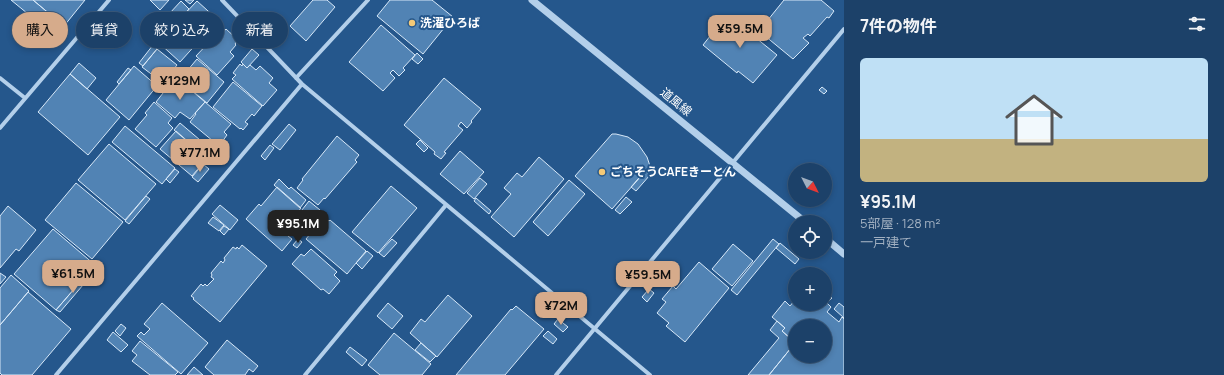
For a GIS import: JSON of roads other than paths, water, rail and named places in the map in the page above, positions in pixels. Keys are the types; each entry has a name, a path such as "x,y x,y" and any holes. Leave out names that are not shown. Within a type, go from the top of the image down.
{"street":[{"path":"0,128 109,0"},
{"path":"222,0 302,84 446,206 650,375"},
{"path":"296,78 368,0"},
{"name":"道風線","path":"532,0 797,215"},
{"path":"556,375 844,29"},
{"path":"0,78 25,98"},
{"path":"56,375 302,84"},
{"path":"305,375 446,206"},
{"path":"832,244 844,254"}],"place":[{"name":"洗濯ひろば","path":"412,23"},
{"name":"ごちそうCAFEきーとん","path":"602,172"}]}
